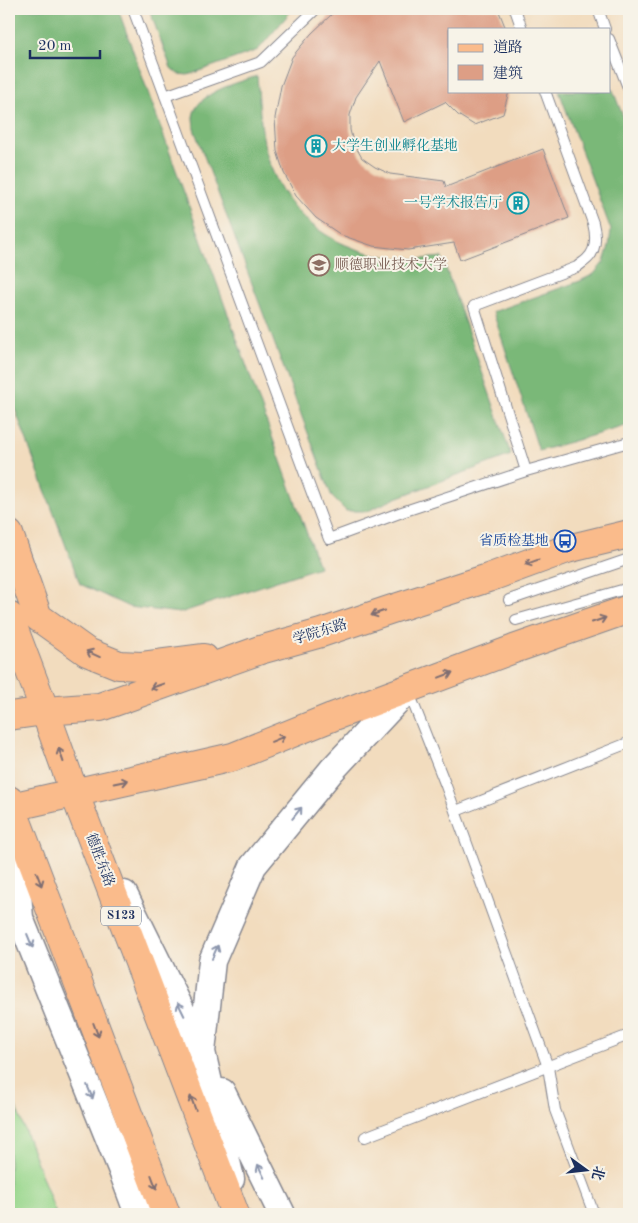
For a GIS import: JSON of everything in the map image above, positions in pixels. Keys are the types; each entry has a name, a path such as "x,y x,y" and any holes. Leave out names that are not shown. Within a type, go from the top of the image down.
{"main road":[{"path":"9,534 38,617 45,711"},
{"name":"学院东路","path":"9,716 100,707 260,650 321,633 488,578 567,549 629,534"},
{"path":"166,1214 10,804 233,757 332,717 514,649 629,609"},
{"name":"德胜东路","path":"9,616 74,792 237,1214"},
{"path":"38,617 87,652 119,665 142,666 260,650"}],"street":[{"path":"237,1214 202,1052 212,961 254,866 332,770 408,689"},
{"path":"74,792 282,1214"},
{"path":"10,804 20,918 138,1214"}],"lane":[{"path":"133,9 329,539 402,512 526,471 629,442"},
{"path":"165,96 261,62 316,9"},
{"path":"515,9 522,28"},
{"path":"598,9 605,28"},
{"path":"610,42 629,90"},
{"path":"526,471 474,306 577,267 588,259 594,248 596,234 593,223 545,92"},
{"path":"509,600 629,560"},
{"path":"516,620 629,588"},
{"path":"408,689 456,811 548,1067 555,1110 594,1214"},
{"path":"456,811 628,743 629,745"},
{"path":"365,1137 629,1035"}],"green space":[{"path":"9,9 118,9 319,567 180,613 129,607 80,584 9,393"},
{"path":"149,9 293,9 258,50 188,75 178,74 171,68"},
{"path":"257,76 261,124 268,159 282,190 294,208 309,223 326,235 364,252 407,259 442,257 511,455 396,498 368,511 346,511 332,497 194,129 193,117 196,108 202,101 229,85"},
{"path":"610,83 629,132 629,425 539,451 493,312 580,281 594,274 604,262 611,230 559,92 610,92"},
{"path":"9,1088 56,1214 9,1214"}],"building":[{"name":"大学生创业孵化基地","path":"342,9 498,9 506,28 448,28 448,92 509,92 503,114 474,125 458,115 445,102 404,122 380,61 356,97 350,115 350,130 353,142 362,158 375,167 390,174 444,181 446,187 543,149 569,218 460,260 454,243 408,250 373,246 341,235 316,218 296,196 284,173 277,151 275,118 281,86 292,57 311,34 332,14"}],"place":[{"name":"大学生创业孵化基地","path":"316,146"},
{"name":"一号学术报告厅","path":"518,203"},
{"name":"顺德职业技术大学","path":"319,265"},
{"name":"省质检基地","path":"565,541"}]}
